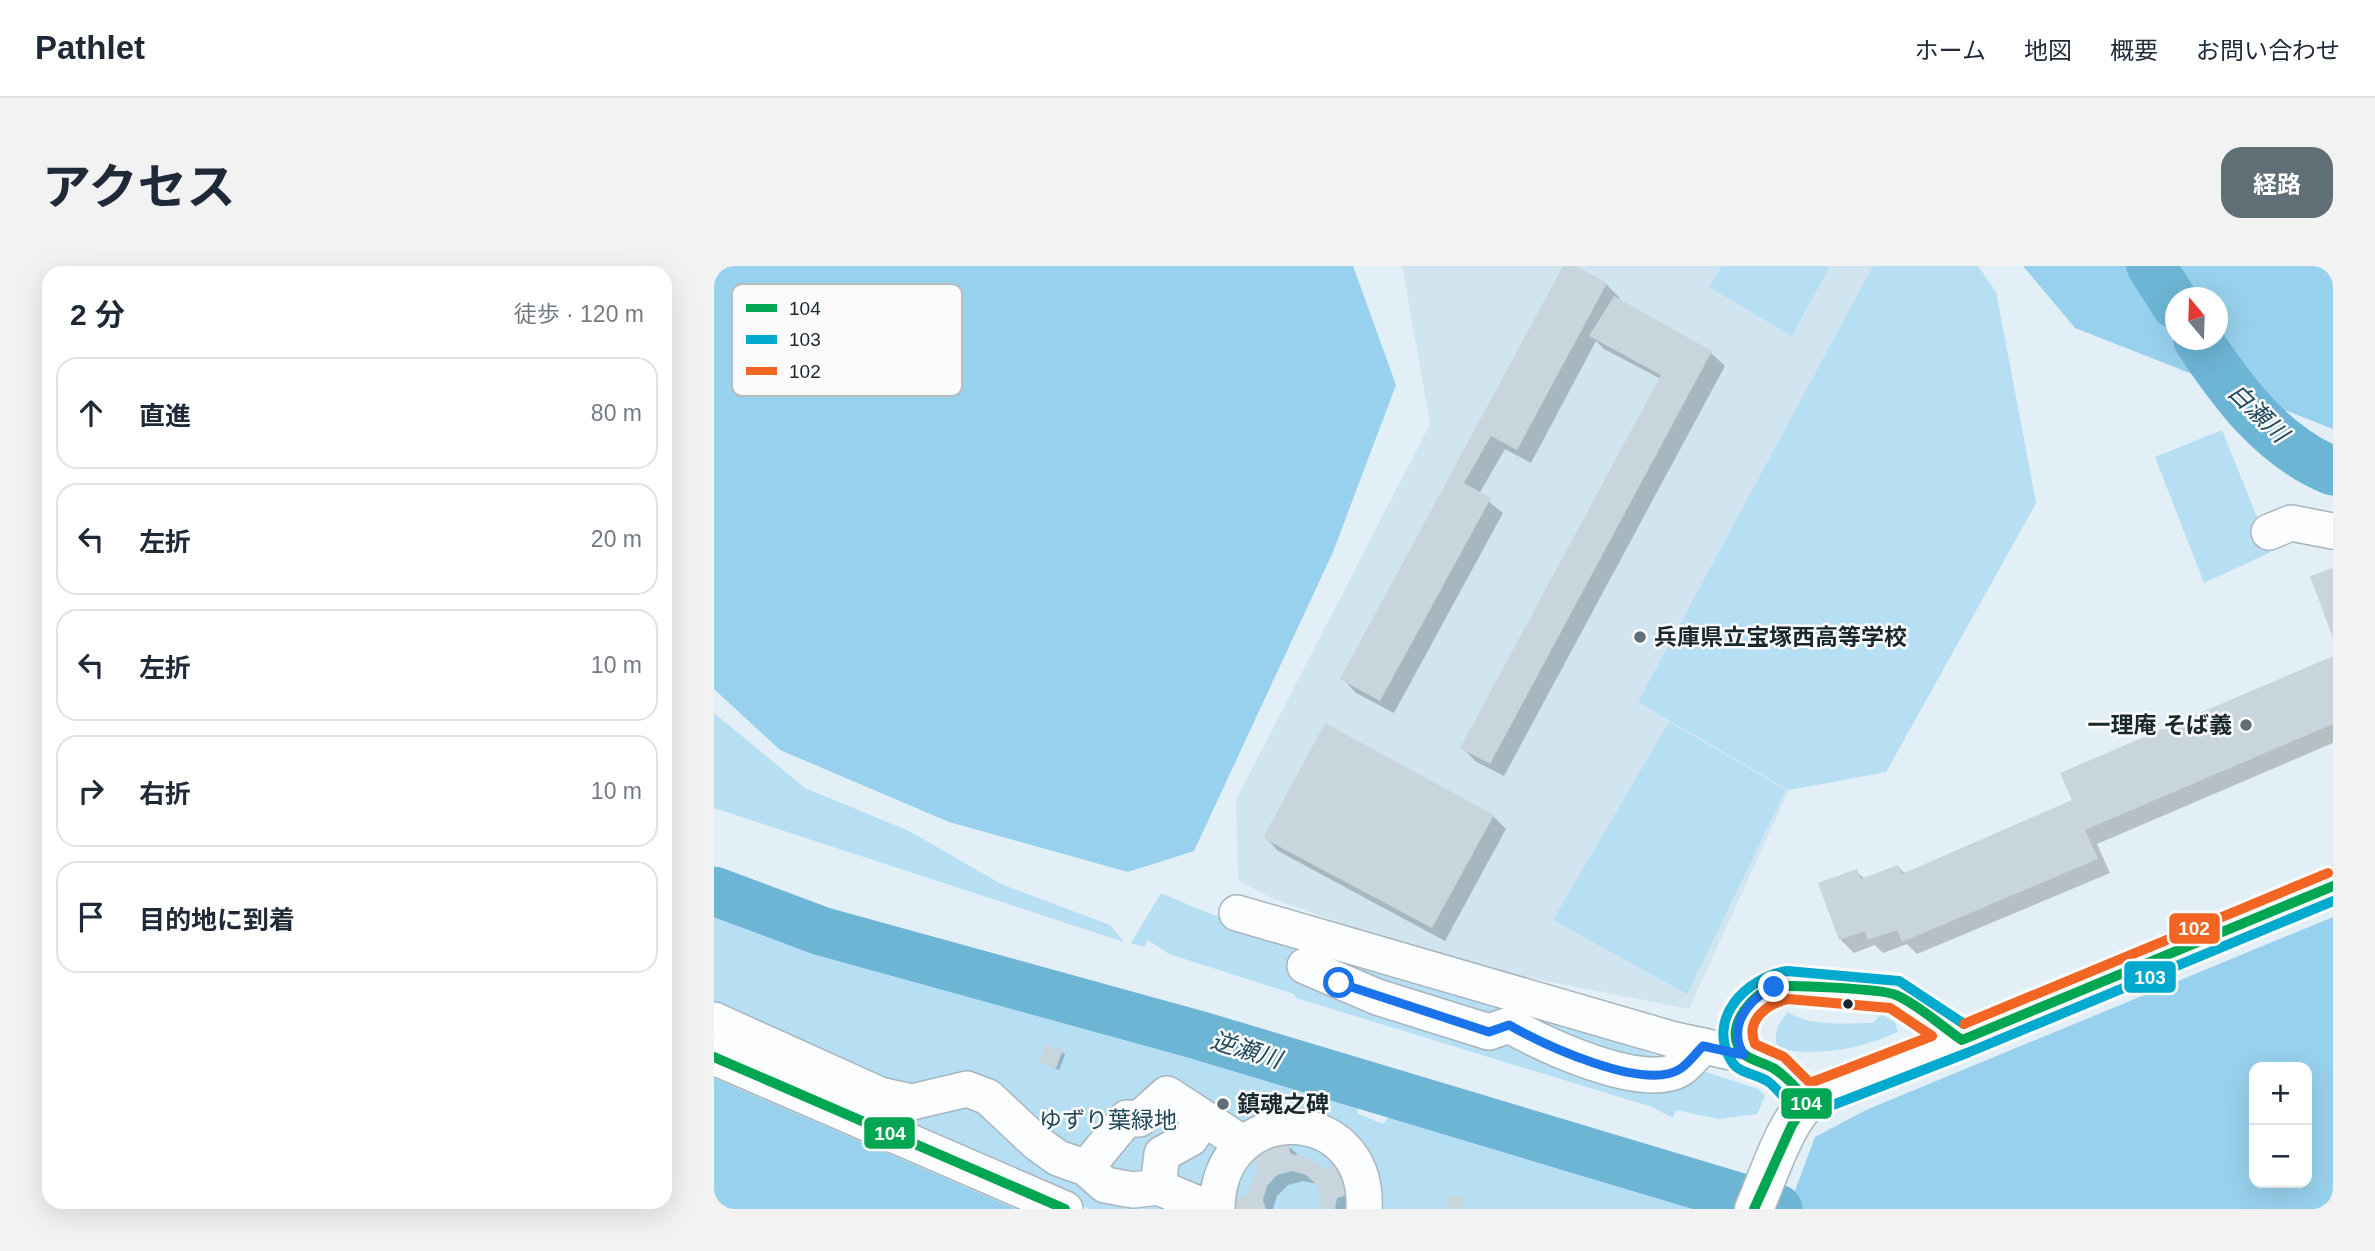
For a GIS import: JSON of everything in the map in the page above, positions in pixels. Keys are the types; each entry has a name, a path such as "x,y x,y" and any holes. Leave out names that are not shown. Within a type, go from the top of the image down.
{"main road":[{"path":"1754,1209 1800,1113 1962,1040 2333,886"}],"street":[{"path":"2269,531 2291,523 2333,531"},
{"path":"1237,913 1703,1046 1744,1055 1776,1069 1800,1113"},
{"path":"1305,966 1339,983 1377,997 1489,1032 1509,1025 1552,1048 1637,1074 1656,1075 1679,1070 1703,1046"},
{"path":"1744,1055 1736,1037 1749,1003 1774,987 1787,985 1895,994 1962,1040"},
{"path":"714,1020 880,1095 912,1101 967,1089 988,1097 1037,1143 1058,1158 1086,1168 1105,1185 1133,1190 1160,1171 1191,1138 1203,1118"},
{"path":"714,1057 1065,1209"},
{"path":"1086,1168 1127,1118 1139,1119 1167,1094 1242,1143"},
{"path":"1139,1119 1160,1171 1210,1209"},
{"path":"1217,1209 1217,1187 1242,1143 1266,1129 1290,1126 1312,1129 1335,1140 1354,1160 1365,1186 1364,1209"}],"shaded area":[{"path":"714,266 1353,266 1396,385 1333,552 1194,851 1128,872 949,822 780,750 714,689"},
{"name":"兵庫県立宝塚西高等学校","path":"1402,266 1978,266 1996,292 2036,503 1886,772 1789,790 1689,1009 1445,961 1271,898 1238,880 1236,800 1430,424"},
{"path":"2023,266 2333,266 2333,429 2075,328"},
{"path":"2333,917 2333,1209 1788,1209 1815,1137 1866,1110"},
{"path":"714,1078 1016,1209 714,1209"}],"green space":[{"path":"1722,266 1830,266 1792,336 1709,287"},
{"path":"1873,266 1978,266 1996,292 2036,503 1886,772 1789,790 1638,702"},
{"path":"2222,430 2271,552 2204,583 2155,457"},
{"path":"714,713 805,788 909,831 1001,884 1110,925 1124,942 714,808"},
{"path":"1669,722 1786,790 1687,994 1553,920"},
{"path":"1161,893 1240,924 1470,994 1758,1089 1765,1096 1757,1114 1718,1119 1676,1110 1673,1118 1652,1107 1296,998 1294,994 1169,954 1148,940 1144,947 1131,943"},
{"name":"ゆずり葉緑地","path":"714,898 1064,1010 1120,1024 1120,1031 1129,1027 1268,1071 1273,1069 1356,1103 1358,1114 1383,1124 1392,1113 1649,1191 1648,1195 1695,1209 1089,1209 927,1134 714,1052"},
{"path":"1788,1012 1806,1020 1840,1023 1873,1023 1881,1014 1895,1022 1898,1032 1839,1050 1810,1052 1778,1049 1777,1029"}],"building":[{"path":"1563,266 1576,266 1607,283 1517,450 1491,436 1464,483 1491,498 1380,701 1340,679"},
{"path":"1614,296 1712,351 1490,764 1460,748 1661,375 1589,336"},
{"path":"2333,568 2333,638 2310,576"},
{"path":"2333,656 2333,724 2085,830 2098,859 1902,942 1897,930 1868,940 1865,931 1839,940 1818,883 1857,869 1861,879 1898,865 1902,874 2072,800 2060,773"},
{"path":"1325,723 1494,815 1432,928 1263,838"},
{"path":"1045,1044 1063,1050 1056,1068 1039,1063"},
{"path":"1288,1143 1291,1154 1305,1156 1326,1170 1335,1162 1342,1172 1348,1195 1337,1198 1335,1209 1319,1209 1321,1200 1317,1185 1306,1175 1292,1171 1277,1175 1267,1186 1263,1200 1266,1209 1236,1209 1237,1195 1246,1196 1258,1168 1253,1159 1263,1151"},
{"path":"1447,1196 1464,1196 1464,1209 1446,1209"}],"waterway":[{"name":"白瀬川","path":"2151,266 2165,288"},
{"name":"白瀬川","path":"2205,350 2240,398 2273,433 2311,460 2333,471"},
{"name":"逆瀬川","path":"714,891 821,931 1198,1035 1778,1209"}],"transit line":[{"name":"102","path":"1964,1024 2328,873"},
{"name":"104","path":"1754,1209 1792,1125 1808,1101 1783,1075 1749,1057 1738,1046 1736,1028 1739,1019 1750,1003 1765,991 1773,987 1796,986 1888,993 1913,1004 1962,1040 2333,886"},
{"name":"103","path":"1967,1053 2333,901"},
{"name":"103","path":"1964,1024 1899,981 1787,971 1757,982 1744,992 1734,1003 1723,1031 1725,1046 1735,1066 1770,1083 1791,1105 1807,1115 1967,1053"},
{"name":"102","path":"1788,999 1890,1008 1932,1036 1810,1083 1784,1057 1755,1044 1753,1028 1760,1014 1788,999"},
{"name":"104","path":"714,1057 1065,1209"}],"place":[{"name":"兵庫県立宝塚西高等学校","path":"1640,637"},
{"name":"一理庵 そば義","path":"2246,725"},
{"name":"鎮魂之碑","path":"1223,1104"}],"route":[{"path":"1339,983 1489,1032 1509,1025 1552,1048 1637,1074 1656,1075 1679,1070 1703,1046 1744,1055 1736,1037 1742,1014 1749,1003 1774,987"}]}
